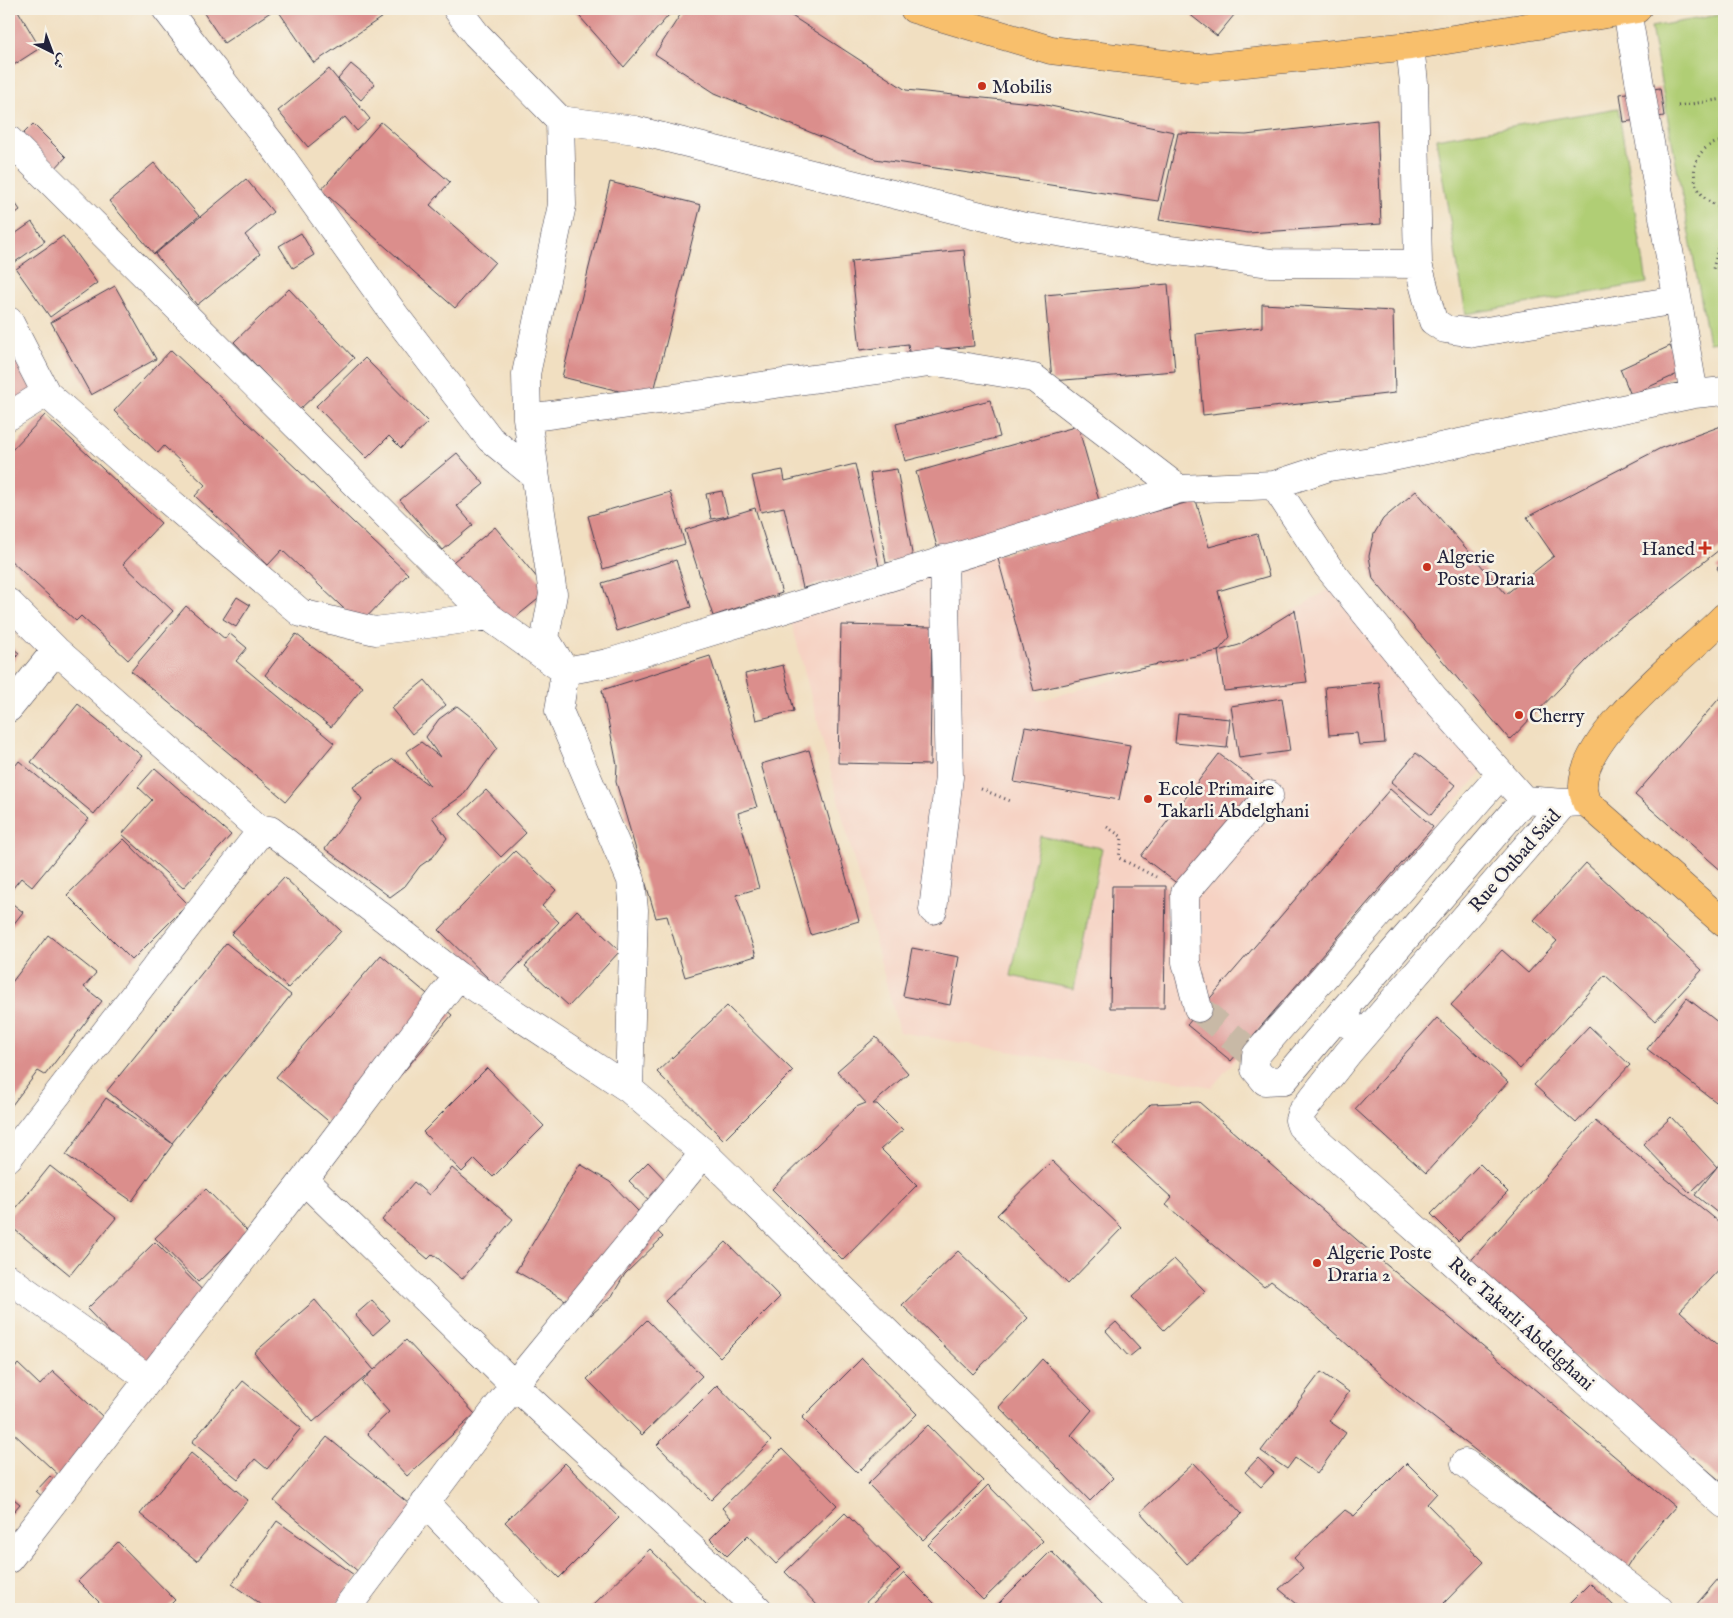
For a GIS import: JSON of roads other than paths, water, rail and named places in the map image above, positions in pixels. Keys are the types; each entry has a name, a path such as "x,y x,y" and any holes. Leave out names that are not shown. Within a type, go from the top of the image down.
{"main road":[{"path":"914,9 1051,50 1197,68 1410,46 1632,10"},
{"name":"Rue Oubad Saïd","path":"1575,803 1583,786 1587,768 1601,740 1619,716 1724,617"},
{"path":"1575,803 1724,923"}],"street":[{"path":"166,9 280,155 394,314 490,440 534,475"},
{"path":"457,9 476,34 560,120 635,130 1021,226 1154,248 1272,263 1418,264"},
{"path":"1632,10 1645,110 1694,394"},
{"path":"1410,46 1414,83 1418,264 1433,321 1445,329 1474,333 1677,300"},
{"path":"560,120 562,205 526,374 527,418 553,594 545,638 564,671 559,711 631,880 634,910 629,1089"},
{"path":"9,140 488,616 564,671 608,664 1179,488 1274,485 1329,467 1378,460 1694,394 1724,391"},
{"path":"9,321 46,393 137,474 300,613 375,631 488,616"},
{"path":"527,418 937,362 1034,378 1179,488"},
{"path":"9,416 46,393"},
{"path":"1274,485 1328,567 1434,698 1524,800 1575,803"},
{"path":"933,910 949,777 944,559"},
{"path":"9,603 56,650 261,831"},
{"path":"9,708 56,650"},
{"path":"1501,774 1253,1054 1255,1069 1265,1081 1284,1080 1524,800"},
{"path":"1198,1008 1186,962 1185,893 1269,795"},
{"name":"Rue Oubad Saïd","path":"1299,1120 1301,1113 1348,1053 1575,803"},
{"path":"9,1157 261,831 270,830 458,976 629,1089 704,1153 1058,1500 1173,1609"},
{"path":"9,1559 304,1180 458,976"},
{"path":"1347,1006 1348,1053"},
{"name":"Rue Takarli Abdelghani","path":"1299,1120 1301,1126 1724,1504"},
{"path":"346,1609 514,1385 704,1153"},
{"path":"304,1180 514,1385 758,1609"},
{"path":"9,1279 149,1380"},
{"path":"1466,1462 1659,1609"},
{"path":"425,1503 527,1609"}],"tunnel":[{"path":"1198,1008 1250,1052"}],"place":[{"name":"Mobilis","path":"982,86"},
{"name":"Haned","path":"1705,548"},
{"name":"Algerie Poste Draria","path":"1427,567"},
{"name":"Cherry","path":"1519,715"},
{"name":"Ecole Primaire Takarli Abdelghani","path":"1148,799"},
{"name":"Algerie Poste Draria 2","path":"1317,1263"}]}
